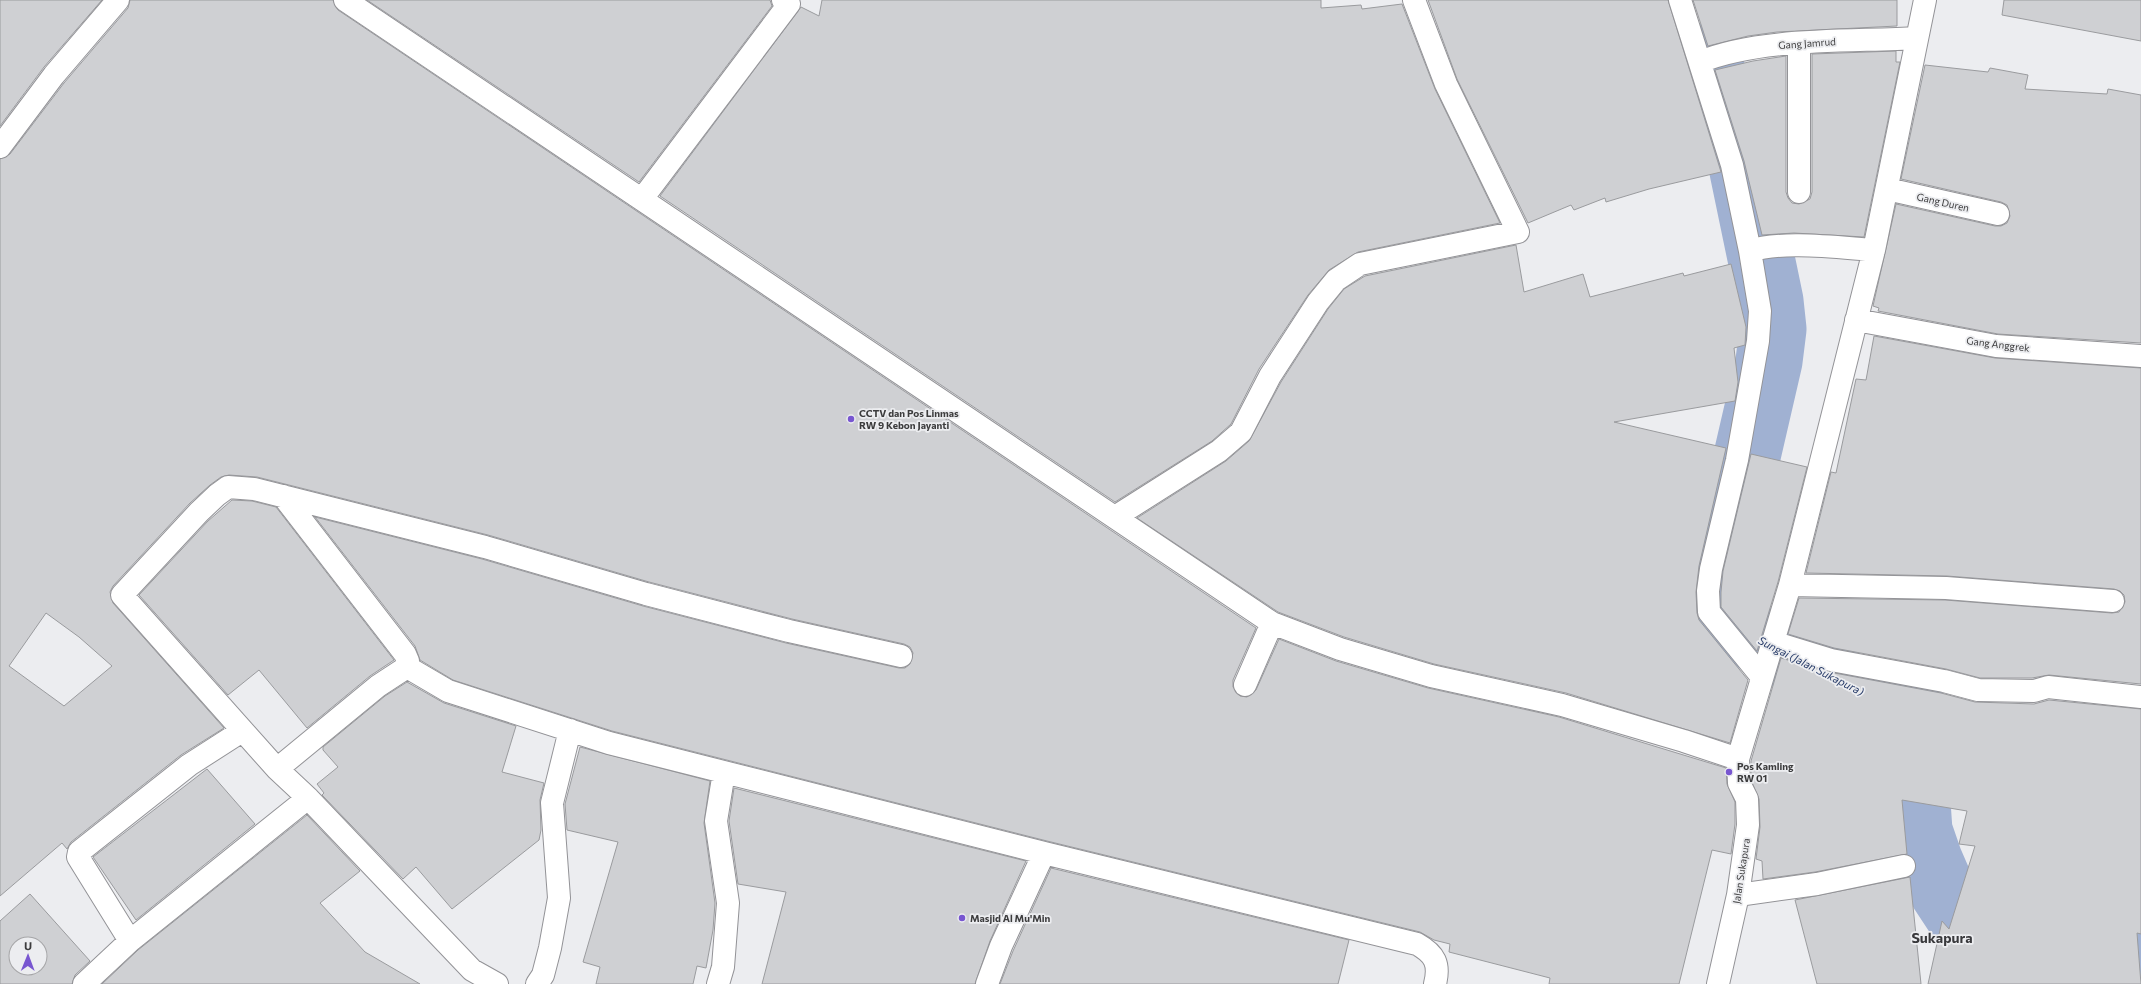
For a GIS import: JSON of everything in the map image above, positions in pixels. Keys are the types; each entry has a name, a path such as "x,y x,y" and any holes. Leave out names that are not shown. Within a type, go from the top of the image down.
{"street":[{"path":"0,147 54,75 118,0"},
{"path":"345,0 1272,623 1340,649 1431,676 1562,705 1684,741 1738,759"},
{"path":"642,199 789,4 783,0"},
{"path":"1115,517 1219,451 1240,432 1270,376 1318,302 1336,280 1347,271 1360,264 1518,232 1446,84 1414,0"},
{"path":"1680,0 1705,60 1732,166 1759,249 1760,310 1758,341 1737,460 1711,569 1708,591 1709,612 1714,620 1768,657 1830,660 1944,681 1978,690 2034,691 2048,687 2141,697"},
{"name":"Jalan Sukapura","path":"1718,984 1738,895 1748,825 1747,800 1739,783 1738,759 1790,585 1874,250 1925,0"},
{"name":"Gang Jamrud","path":"1705,60 1761,47 1917,38"},
{"path":"1799,192 1800,44"},
{"name":"Gang Duren","path":"1887,189 1998,214"},
{"path":"1759,249 1821,246 1874,250"},
{"name":"Gang Anggrek","path":"1856,320 1996,346 2141,356"},
{"path":"496,984 472,970 308,798 277,770 122,595 199,512 228,487 254,488 485,547 646,594 789,631 901,656"},
{"path":"277,770 378,686 407,667 408,661 405,654 283,496"},
{"path":"1790,585 1946,588 2112,601"},
{"path":"1245,686 1272,623"},
{"path":"407,667 448,691 609,743 1044,853 1417,944 1429,951 1434,957 1437,976 1435,984"},
{"path":"537,984 543,975 550,948 559,898 552,803 570,730"},
{"path":"130,941 78,857 78,852 189,765 242,731"},
{"path":"718,984 723,967 728,904 716,821 724,772"},
{"path":"84,984 130,941 308,798"},
{"path":"987,984 1001,946 1044,853"},
{"path":"1738,895 1817,884 1904,866"}],"building":[{"path":"0,0 102,0 44,67 0,126"},
{"path":"130,0 333,0 338,10 1256,628 1233,680 1233,687 1240,696 1247,697 1256,690 1279,639 1336,661 1428,688 1559,717 1726,768 1727,784 1735,802 1735,824 1731,854 1712,850 1679,984 1549,984 1550,978 1449,952 1450,944 1434,940 1420,932 1047,841 612,731 453,680 420,660 415,646 315,517 482,559 643,606 786,643 899,668 905,668 910,664 913,653 910,647 904,644 792,619 649,582 488,535 257,477 229,475 221,477 190,503 113,586 110,592 113,603 224,728 181,755 71,842 67,849 62,843 0,896 0,159 10,154 64,83 128,8","holes":["46,613 79,637 112,666 64,706 9,666"]},
{"path":"367,0 770,0 772,6 639,182"},
{"path":"822,0 1321,0 1321,8 1361,5 1362,9 1402,4 1435,89 1500,223 1358,252 1329,270 1308,295 1259,369 1231,424 1212,441 1115,502 660,196 801,7 819,16"},
{"path":"1428,0 1668,0 1721,172 1649,189 1606,202 1605,198 1574,210 1571,205 1528,223 1457,79"},
{"path":"1693,0 1897,0 1897,26 1777,32 1748,36 1708,46"},
{"path":"2004,0 2141,0 2141,41 2002,15"},
{"path":"1896,51 1896,62 1900,62 1864,237 1794,233 1762,235 1744,161 1715,70 1753,61 1786,56 1786,192 1792,203 1799,204 1810,199 1812,192 1812,54"},
{"path":"1925,65 1988,72 1990,68 2028,75 2025,89 2107,94 2108,89 2141,95 2141,343 1998,334 1878,311 1879,308 1873,306 1896,204 1995,226 2001,226 2007,223 2010,216 2007,205 2001,202 1901,179"},
{"path":"1516,245 1524,292 1583,274 1590,297 1683,273 1684,276 1731,264 1746,327 1745,345 1734,348 1738,382 1735,401 1614,422 1726,448 1699,566 1696,592 1697,613 1699,620 1748,680 1730,743 1566,693 1434,664 1344,637 1278,612 1137,518 1226,461 1249,441 1281,382 1328,309 1344,289 1365,276"},
{"path":"1874,336 1995,358 2141,368 2141,684 2049,675 2032,678 1980,678 1946,669 1834,648 1788,634 1799,598 1945,600 2112,613 2119,612 2125,602 2124,595 2120,591 2114,589 1947,576 1806,573 1831,472 1836,473 1856,379 1866,380"},
{"path":"1751,454 1807,467 1778,582 1757,651 1721,607 1723,571"},
{"path":"232,500 252,501 276,507 394,660 370,676 307,728 259,670 228,695 139,595 208,521"},
{"path":"1781,658 1829,672 1941,693 1975,702 2034,704 2049,700 2141,709 2141,934 2137,933 2141,984 1928,984 1942,921 1949,929 1975,846 1959,844 1967,811 1902,800 1907,854 1815,872 1763,879 1762,861 1756,859 1760,827 1759,799 1751,780 1751,761"},
{"path":"407,682 444,703 516,726 502,772 544,783 540,800 541,830 539,840 452,909 416,867 403,879 322,795 324,793 317,784 338,767 323,750 323,747 385,696"},
{"path":"580,747 710,781 704,823 715,903 713,930 706,968 697,966 693,984 596,984 600,967 583,962 618,842 567,830 565,804"},
{"path":"207,769 255,824 136,920 93,857"},
{"path":"734,788 1026,861 990,941 975,984 762,984 786,892 738,884 729,821"},
{"path":"307,815 360,871 320,903 365,952 420,984 102,984 138,950"},
{"path":"1051,868 1349,940 1338,984 1000,984 1013,951"},
{"path":"1910,877 1921,984 1817,984 1795,900"},
{"path":"30,894 90,961 75,975 72,984 0,984 0,921"}],"waterway":[{"name":"Sungai (Jalan Sukapura)","path":"1707,57 1738,147 1770,301 1773,329 1769,361 1726,547 1721,582 1727,609 1746,632 1766,646 1926,722 1934,731 1937,744 1917,802 1919,831 1929,860 1942,890 1965,925 2004,934 2062,936 2106,940 2141,946"}],"place":[{"name":"CCTV dan Pos Linmas RW 9 Kebon Jayanti","path":"851,419"},
{"name":"Pos Kamling RW 01","path":"1729,772"},
{"name":"Masjid Al Mu'Min","path":"962,918"}],"district":[{"name":"Sukapura","path":"1942,938"}]}
